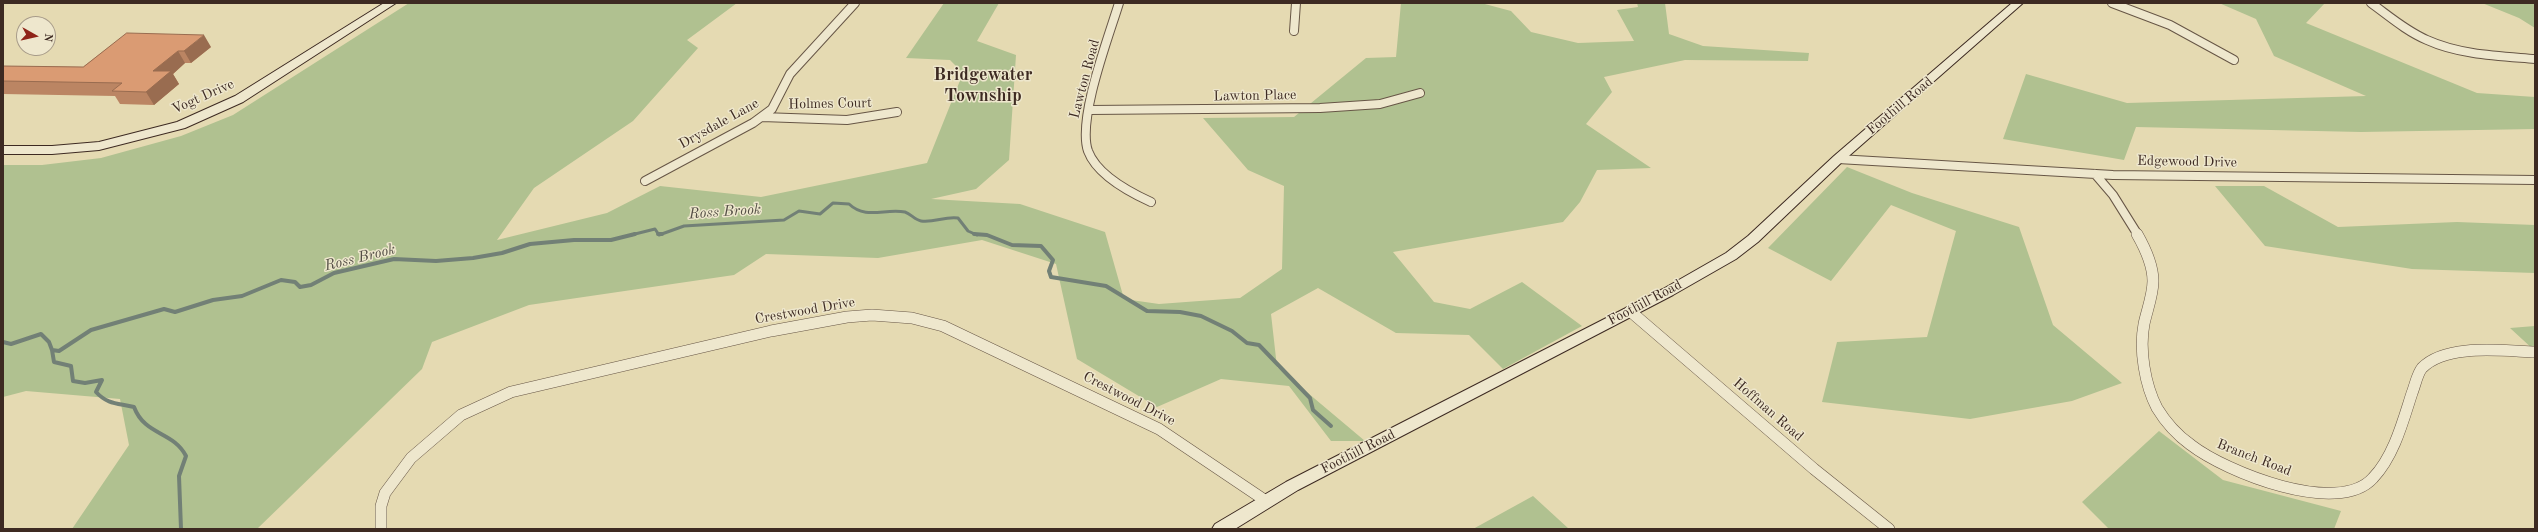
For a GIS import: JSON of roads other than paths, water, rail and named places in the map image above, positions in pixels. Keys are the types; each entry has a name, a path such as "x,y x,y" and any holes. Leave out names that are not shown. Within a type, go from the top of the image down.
{"street":[{"name":"Vogt Drive","path":"3,150 52,150 99,146 181,125 239,99 392,3"},
{"name":"Drysdale Lane","path":"645,181 762,117 780,99 790,74 855,3"},
{"name":"Lawton Road","path":"1119,3 1089,110 1085,127 1086,139 1088,151 1095,162 1131,194 1151,202"},
{"path":"1294,31 1296,3"},
{"name":"Foothill Road","path":"1221,529 1266,501 1630,312 1731,256 1753,239 1838,159 2018,3"},
{"path":"2112,3 2170,25 2234,60"},
{"path":"2371,3 2415,34 2441,45 2469,52 2535,58"},
{"name":"Lawton Place","path":"1089,110 1320,108 1380,104 1420,93"},
{"name":"Holmes Court","path":"762,117 830,120 861,119 897,112"},
{"name":"Edgewood Drive","path":"1838,159 2095,174 2535,180"},
{"name":"Branch Road","path":"2095,174 2126,212 2149,260 2153,282 2142,341 2147,386 2153,403 2178,437 2214,461 2290,488 2310,493 2338,494 2355,490 2367,485 2378,474 2386,459 2421,369 2430,361 2454,353 2535,352"},
{"name":"Hoffman Road","path":"1630,312 1814,469 1889,529"},
{"name":"Crestwood Drive","path":"381,529 381,509 385,494 394,480 441,430 472,408 511,392 748,337 847,317 872,315 912,318 943,326 1121,410 1200,455 1266,501"}],"waterway":[{"name":"Ross Brook","path":"662,234 684,226 784,220 799,211 820,214 833,203 849,204 855,209 869,213 890,211 905,212 921,221 958,218 968,231 975,234"},
{"name":"Ross Brook","path":"52,350 59,351 91,330 164,309 175,312 213,300 242,296 281,280 295,282 300,287 311,285 334,273 394,259 436,261 473,258 502,253 530,244 574,240 611,240 655,229 658,234"},
{"name":"Ross Brook","path":"658,234 662,234"},
{"name":"Ross Brook","path":"975,234 987,235 1012,245 1041,246 1053,260 1049,271 1051,277 1106,286 1147,311 1180,312 1201,316 1232,331 1247,343 1259,345 1310,398 1313,410 1331,426"},
{"name":"Ross Brook","path":"3,342 11,344 41,334 49,342 52,350"},
{"path":"52,350 54,362 71,366 73,381 85,383 102,380 96,392 100,396 114,403 134,407 145,423 174,442 186,456 179,476 181,529"}],"district":[{"name":"Bridgewater Township","path":"983,85"}]}
